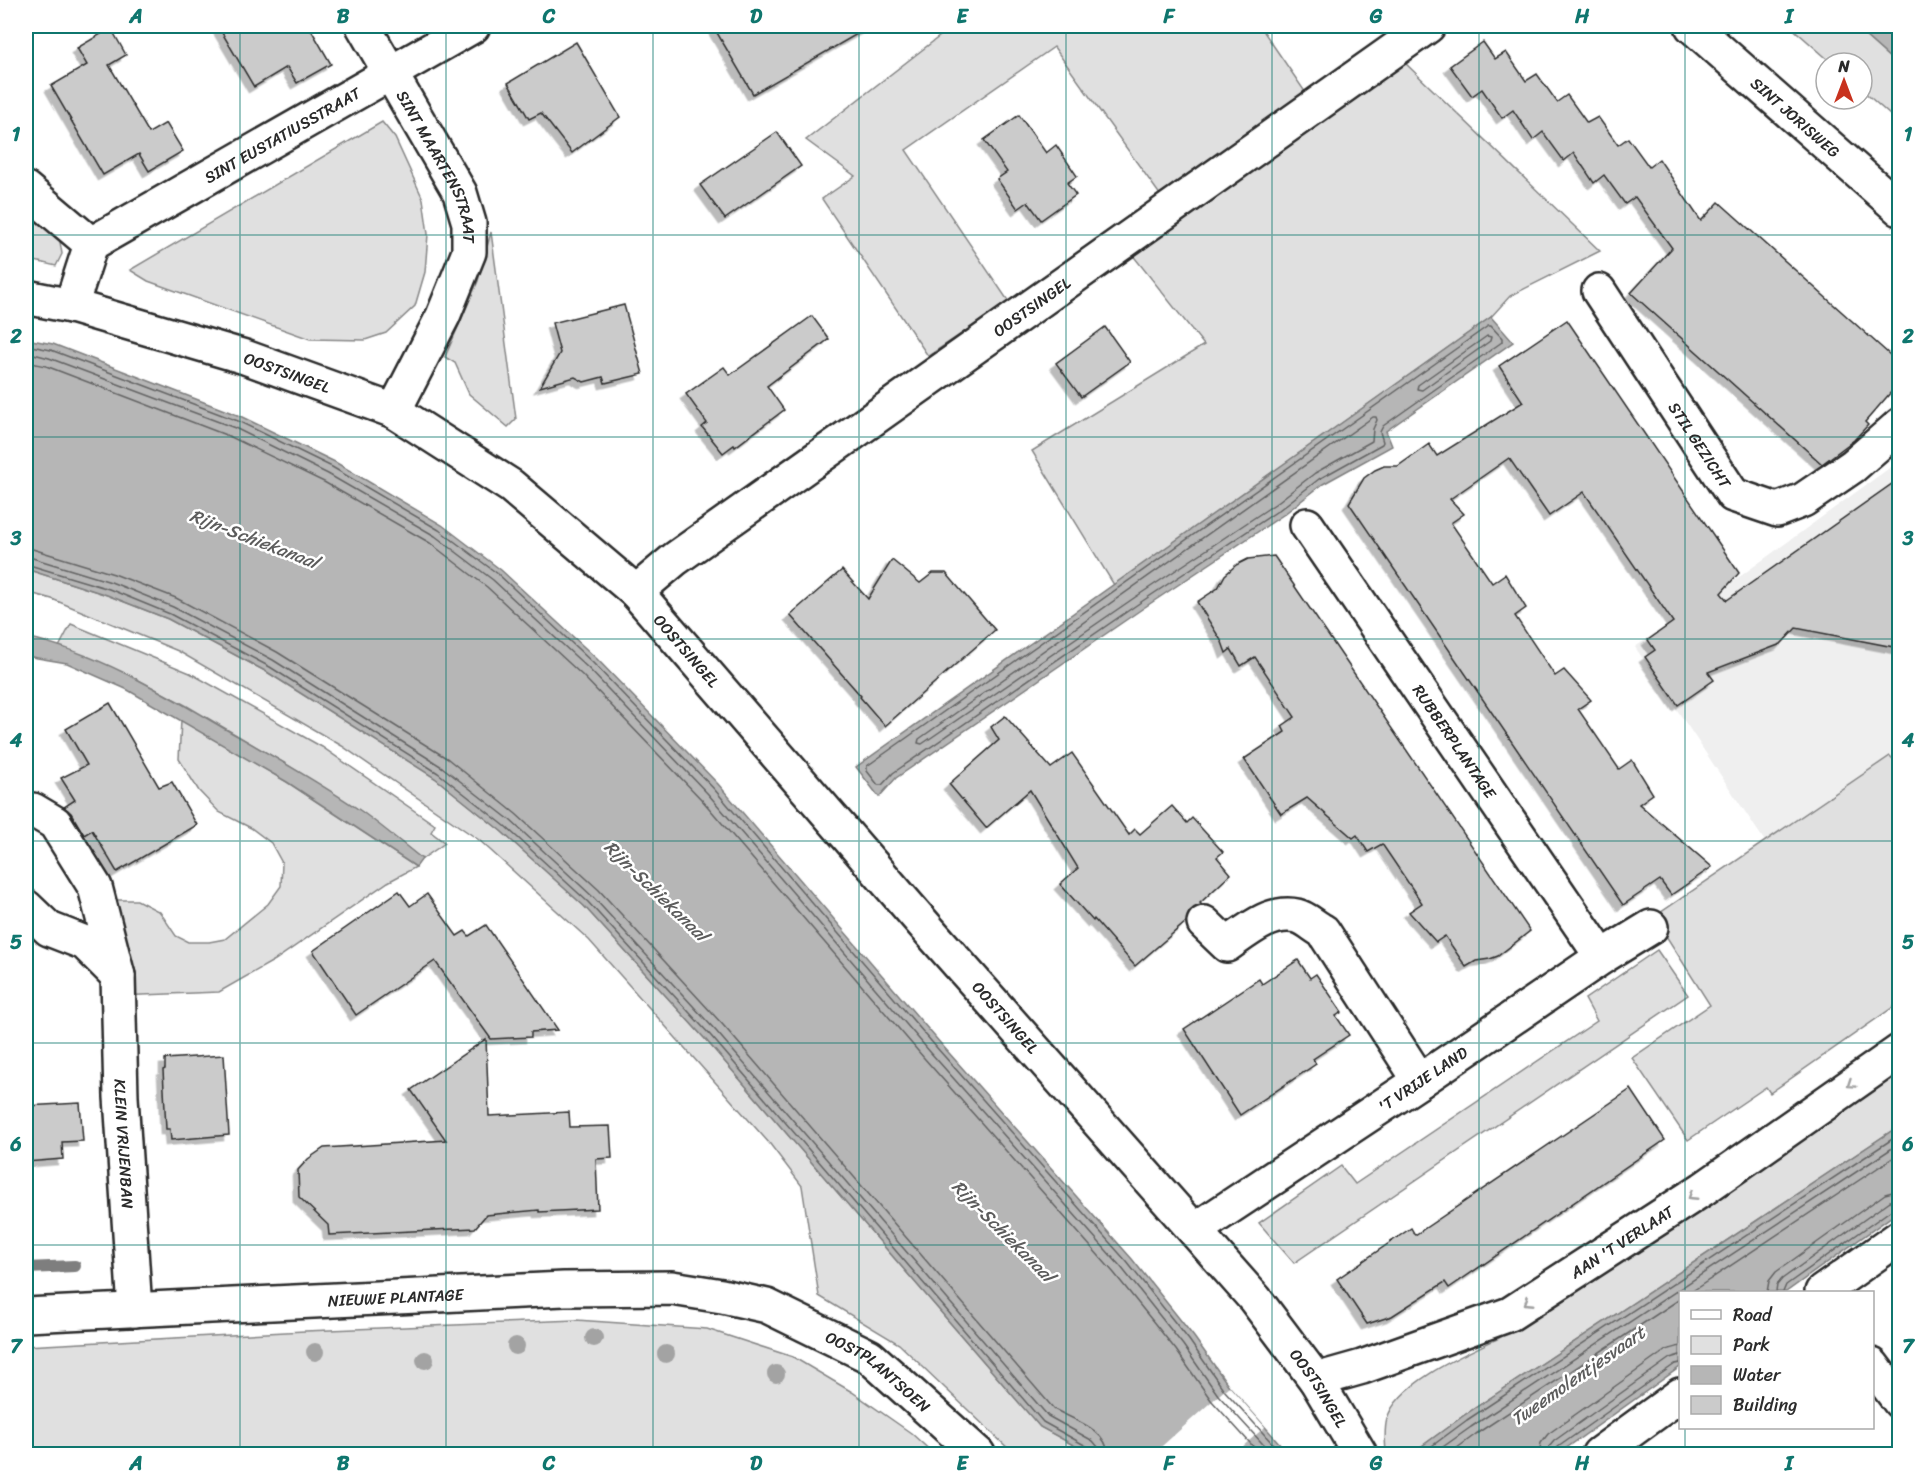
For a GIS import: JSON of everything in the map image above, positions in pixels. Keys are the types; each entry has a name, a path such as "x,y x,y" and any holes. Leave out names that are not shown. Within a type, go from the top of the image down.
{"street":[{"name":"SINT MAARTENSTRAAT","path":"363,26 460,193 469,223 469,252 443,316 394,411"},
{"name":"SINT EUSTATIUSSTRAAT","path":"91,244 473,26"},
{"name":"OOSTSINGEL","path":"636,592 675,559 1428,26"},
{"name":"SINT JORISWEG","path":"1692,26 1899,209"},
{"path":"26,189 91,244 71,306"},
{"name":"STIL GEZICHT","path":"1599,291 1733,495 1777,510 1803,500 1853,466 1899,425"},
{"name":"OOSTSINGEL","path":"26,297 71,306 244,357 394,411 511,486 636,592 933,936 1255,1299 1316,1380 1360,1455"},
{"name":"RUBBERPLANTAGE","path":"1307,525 1602,957"},
{"name":"KLEIN VRIJENBAN","path":"26,812 33,810 55,823 95,886 118,976 121,1097 135,1310"},
{"path":"26,907 49,929 85,943 118,976"},
{"path":"1204,922 1227,945 1255,925 1278,916 1299,916 1323,931 1420,1081"},
{"name":"'T VRIJE LAND","path":"1195,1230 1602,957 1651,927"},
{"name":"AAN 'T VERLAAT","path":"1316,1380 1362,1367 1510,1314 1703,1189 1899,1051"},
{"path":"1825,1291 1899,1237"},
{"name":"NIEUWE PLANTAGE","path":"26,1315 564,1289 672,1288 766,1306"},
{"name":"OOSTPLANTSOEN","path":"766,1306 869,1356 978,1455"},
{"path":"1874,1368 1899,1402"},
{"path":"1599,1455 1679,1396"}],"shaded area":[{"path":"1899,461 1899,792 1768,846 1635,647 1742,575"}],"green space":[{"path":"953,26 1260,26 1310,99 1163,199 1054,47 906,150 1009,302 928,356 822,199 855,176 806,140"},
{"path":"1790,26 1854,26 1899,66 1899,123 1874,101 1874,51 1818,51"},
{"path":"1403,61 1600,251 1510,296 1491,317 1114,585 1032,451 1204,345 1131,253"},
{"path":"382,122 395,138 423,199 428,234 425,272 415,306 386,333 365,340 310,339 148,281 130,270"},
{"path":"26,206 59,236 62,254 56,266 26,259"},
{"path":"491,232 516,419 508,427 469,394 455,363 445,357 478,281"},
{"path":"26,569 107,595 168,619 267,672 435,778 501,831 584,906 706,1040 1040,1427 1090,1454 1014,1454 899,1344 819,1296 802,1186 770,1144 589,940 479,840 342,746 178,651 52,599 26,592"},
{"path":"71,624 190,673 322,747 435,825 431,832 445,843 422,859 362,812 187,706 131,676 59,647"},
{"path":"181,720 287,782 416,867 388,882 275,960 219,992 117,996 100,900 137,900 160,912 176,936 188,942 209,942 225,939 268,904 281,886 282,863 271,843 251,828 219,812 199,791 179,759"},
{"path":"1890,756 1900,766 1899,1003 1770,1093 1766,1087 1688,1140 1632,1058 1710,1005 1654,917"},
{"path":"1657,950 1688,995 1294,1263 1259,1223 1341,1166 1355,1184 1597,1021 1585,999"},
{"path":"1899,1066 1899,1126 1463,1416 1411,1454 1386,1452 1387,1419 1393,1406 1418,1382 1452,1361 1499,1338"},
{"path":"576,1320 707,1329 793,1357 852,1392 911,1433 934,1454 26,1454 26,1346 305,1331"}],"water":[{"path":"1854,26 1899,26 1899,66"},
{"path":"1491,317 1513,342 1386,431 1392,446 1323,484 1283,515 896,778 879,797 856,767"},
{"name":"Rijn-Schiekanaal","path":"26,339 53,344 240,416 335,462 442,525 501,570 597,659 718,784 941,1044 1132,1259 1194,1337 1229,1386 1289,1454 1090,1454 1040,1427 706,1040 584,906 501,831 435,778 267,672 168,619 107,595 26,569"},
{"path":"26,637 102,662 174,699 344,800 422,859 416,867 287,782 126,689 67,663 26,656"},
{"name":"Tweemolentjesvaart","path":"1899,1126 1899,1211 1787,1291 1679,1291 1679,1368 1558,1454 1411,1454 1463,1416"}],"pier":[{"path":"1229,1386 1265,1427 1234,1454 1153,1454"}],"building":[{"path":"218,26 309,26 331,64 297,83 287,67 254,87"},
{"path":"713,26 871,26 753,94"},
{"path":"111,28 126,55 109,65 149,133 166,123 183,151 149,171 139,154 103,175 51,86 87,65 77,48"},
{"path":"576,42 620,117 572,153 541,113 529,119 508,83"},
{"path":"1483,42 1495,59 1506,52 1526,81 1537,74 1557,102 1567,95 1587,123 1598,117 1618,145 1628,138 1649,167 1659,159 1701,221 1719,202 1899,363 1899,383 1865,422 1868,425 1854,440 1822,464 1631,293 1672,248 1635,197 1625,204 1604,175 1594,183 1574,153 1564,161 1543,132 1533,140 1513,110 1502,118 1482,89 1472,96 1450,66"},
{"path":"1019,115 1046,153 1056,145 1077,176 1067,183 1076,195 1041,220 1028,202 1018,209 997,179 1007,172 984,140"},
{"path":"777,132 801,166 725,219 700,185"},
{"path":"624,305 643,374 605,383 603,377 584,382 575,377 540,387 560,353 552,323"},
{"path":"812,316 829,339 767,386 784,410 735,447 734,445 723,453 702,427 707,423 686,394 724,367 730,375"},
{"path":"1567,320 1739,573 1721,593 1727,600 1899,479 1899,648 1796,628 1781,644 1708,672 1714,680 1678,705 1645,657 1655,650 1648,640 1673,622 1584,492 1549,516 1509,458 1450,499 1464,514 1451,523 1492,583 1505,574 1526,608 1515,616 1555,676 1564,670 1591,700 1578,709 1619,769 1632,760 1653,794 1639,804 1712,867 1671,895 1660,880 1623,905 1349,503 1364,478 1375,470 1384,466 1398,466 1429,444 1437,456 1523,402 1499,366"},
{"path":"1105,327 1130,362 1081,397 1056,363"},
{"path":"1274,556 1530,931 1498,956 1476,961 1466,967 1445,936 1436,942 1409,912 1422,903 1382,844 1368,852 1357,835 1353,838 1307,798 1281,814 1244,759 1285,732 1282,726 1295,717 1255,657 1241,666 1231,649 1226,653 1222,642 1197,602 1218,588 1225,575 1236,565 1248,559"},
{"path":"892,560 920,583 933,573 946,573 995,630 885,726 790,615 842,570 868,599"},
{"path":"110,703 159,787 172,782 197,825 117,872 92,830 84,835 71,813 64,807 75,800 61,778 87,765 66,729"},
{"path":"1005,716 1051,768 1072,753 1129,835 1135,829 1140,834 1172,806 1187,823 1192,818 1223,852 1217,857 1231,874 1200,903 1202,905 1190,911 1186,922 1135,966 1060,884 1078,868 1030,790 986,828 949,784 999,740 991,727"},
{"path":"399,891 410,906 427,894 457,936 465,931 469,936 486,925 558,1030 531,1032 531,1037 491,1039 435,961 356,1015 313,951"},
{"path":"1298,960 1310,978 1316,974 1342,1012 1336,1016 1349,1035 1313,1059 1316,1064 1240,1115 1184,1029 1259,979 1262,984"},
{"path":"486,1039 489,1116 569,1112 570,1127 610,1126 612,1158 596,1159 598,1209 539,1212 539,1210 486,1215 475,1228 329,1235 328,1225 299,1197 298,1170 308,1159 324,1148 446,1140 411,1090"},
{"path":"224,1055 229,1135 171,1140 170,1129 166,1129 163,1070 165,1059"},
{"path":"1631,1089 1665,1140 1449,1288 1445,1282 1392,1316 1367,1324 1337,1279 1411,1228 1415,1235"},
{"path":"80,1103 83,1141 62,1142 63,1159 26,1162 26,1106"}],"waterway":[{"path":"26,1268 75,1266"}]}
